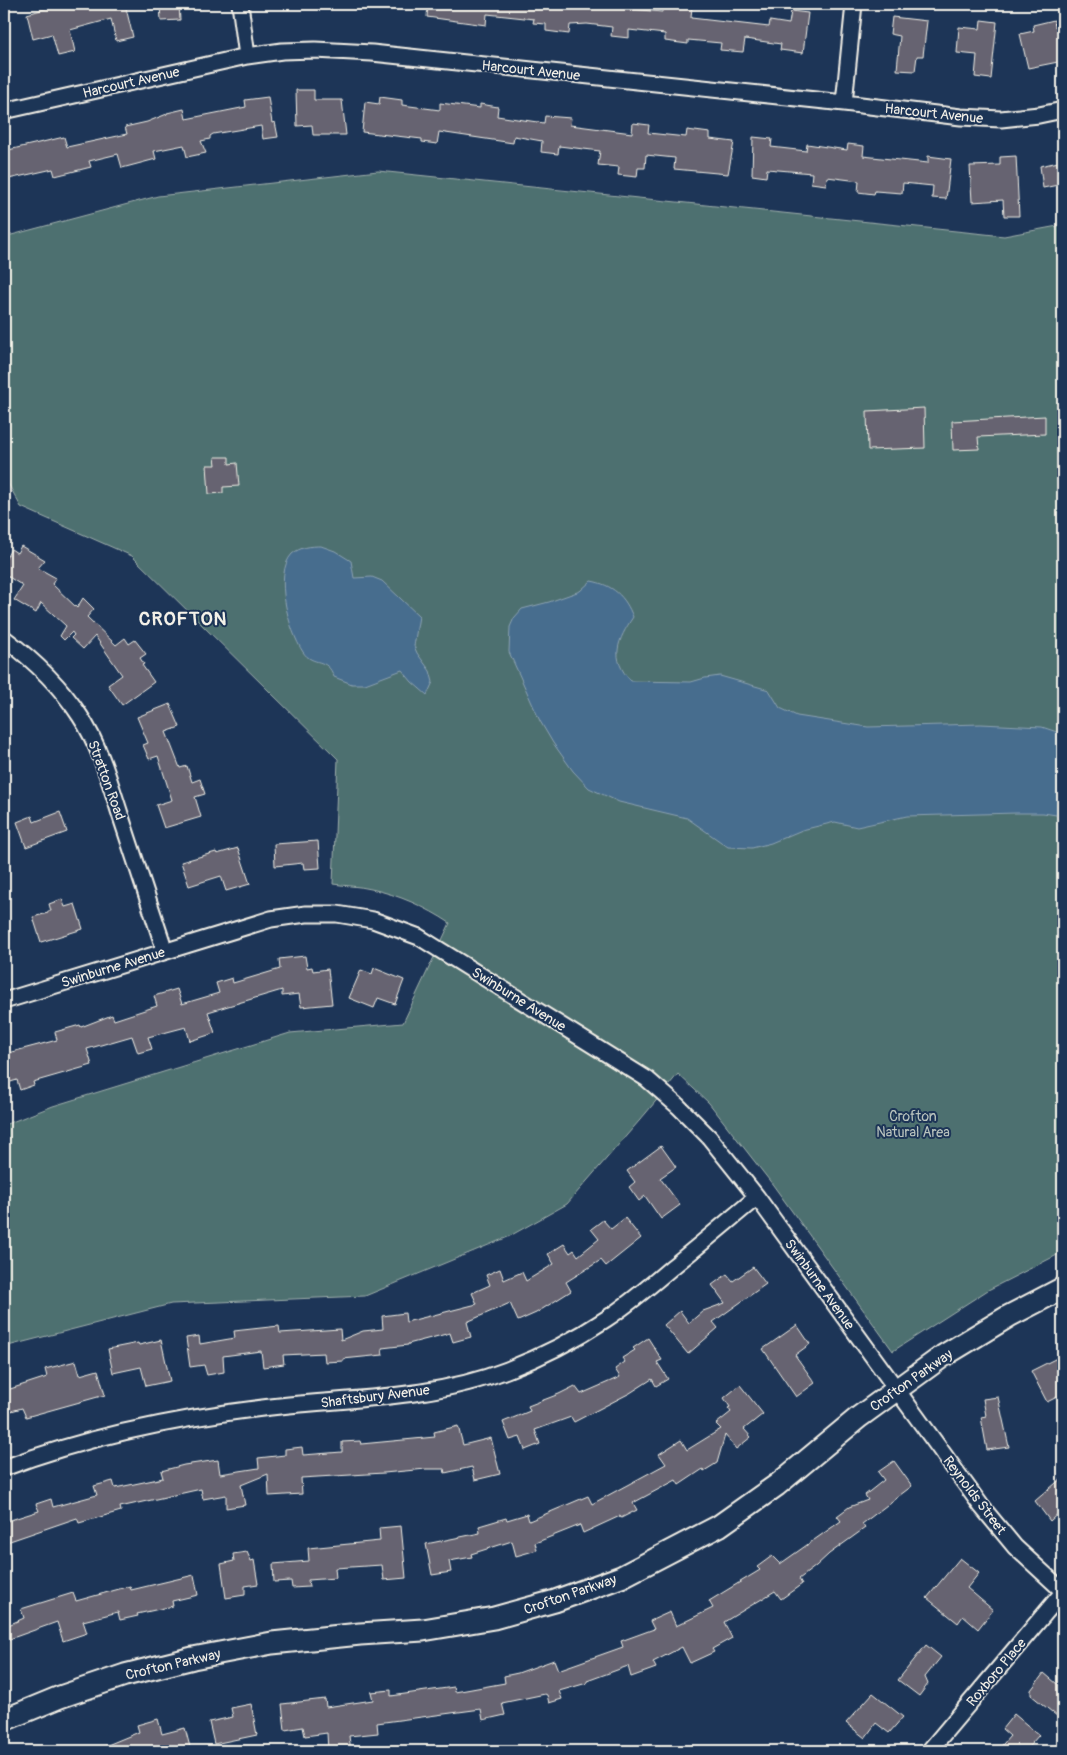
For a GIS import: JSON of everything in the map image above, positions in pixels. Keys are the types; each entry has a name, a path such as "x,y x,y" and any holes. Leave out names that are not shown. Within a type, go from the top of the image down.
{"street":[{"path":"240,4 247,56"},
{"path":"844,103 854,4"},
{"name":"Harcourt Avenue","path":"4,112 247,56 282,51 315,50 372,53 962,117 1001,119 1039,115 1063,110"},
{"name":"Stratton Road","path":"4,638 29,657 56,686 80,715 94,741 165,951"},
{"name":"Swinburne Avenue","path":"4,1000 271,919 306,914 337,914 373,920 419,937 647,1079 678,1106 709,1137 757,1197 896,1389"},
{"name":"Shaftsbury Avenue","path":"4,1468 88,1442 153,1426 287,1405 400,1396 452,1386 507,1370 560,1346 606,1319 757,1197"},
{"name":"Crofton Parkway","path":"4,1720 60,1697 125,1675 193,1658 272,1643 422,1630 494,1618 555,1601 621,1577 719,1526 777,1485 859,1417 943,1356 984,1331 1063,1288"},
{"name":"Reynolds Street","path":"896,1389 982,1507 1015,1547 1063,1591"},
{"name":"Roxboro Place","path":"929,1751 1063,1591"}],"green space":[{"name":"Crofton Natural Area","path":"378,171 1004,236 1063,225 1063,1252 988,1290 893,1351 773,1185 709,1103 678,1074 567,1204 508,1237 365,1296 171,1304 4,1347 4,1125 53,1106 290,1033 403,1023 450,923 402,898 366,888 333,884 338,759 132,556 21,507 4,476 4,237 158,196"}],"water":[{"path":"321,546 335,551 351,561 354,578 372,577 382,581 419,616 414,646 430,671 433,682 427,695 402,670 365,684 352,684 334,677 328,666 307,657 303,652 293,631 285,603 283,588 286,563 292,554 302,548"},
{"path":"591,581 606,585 622,597 633,617 623,633 618,649 620,665 631,681 691,682 720,676 769,690 780,708 797,716 868,727 981,724 1042,727 1063,734 1063,816 1043,813 1016,813 907,816 857,827 835,822 802,830 771,843 752,848 728,847 687,818 619,802 589,788 573,771 540,721 509,652 510,627 514,618 522,609 580,591"}],"building":[{"path":"62,4 125,4 133,37 116,41 111,19 70,30 75,52 58,56 52,34 33,39 27,14"},
{"path":"160,4 179,4 180,20 161,21"},
{"path":"428,4 631,4 631,9 662,12 663,4 676,4 692,6 691,18 769,27 770,21 789,24 791,11 808,13 803,53 780,50 781,44 745,39 743,52 720,50 721,43 688,40 688,44 665,41 665,34 629,30 629,38 611,36 612,27 587,24 570,25 569,34 546,31 546,24 533,23 534,19 487,14 486,25 427,17"},
{"path":"892,17 927,21 923,56 917,56 915,71 897,70 900,36 890,34"},
{"path":"981,20 997,22 991,79 975,77 977,55 957,53 959,27 980,29"},
{"path":"1054,20 1055,27 1063,25 1063,61 1028,68 1020,34 1034,31 1033,25"},
{"path":"296,90 314,90 314,100 342,100 346,135 313,135 312,125 297,126"},
{"path":"268,97 272,123 275,122 278,137 263,139 261,126 213,134 210,136 210,139 201,141 206,153 187,157 184,145 154,151 156,159 122,168 118,154 89,161 91,167 55,176 53,169 4,180 4,151 64,137 67,147 127,134 125,127 147,122 167,113 184,109 186,119 246,107 245,100"},
{"path":"380,97 402,100 402,105 440,110 440,103 480,108 480,104 498,107 497,116 544,123 545,116 571,118 570,125 632,133 633,123 649,125 648,133 686,137 687,130 710,133 710,139 734,142 728,174 674,169 675,158 646,155 645,168 638,168 637,177 618,175 619,167 598,165 600,151 559,146 558,154 541,152 542,141 514,136 513,143 439,132 437,144 422,142 422,139 362,132 365,102 379,104"},
{"path":"753,137 772,139 771,147 806,151 807,144 847,150 848,144 864,146 863,156 928,163 928,156 951,159 946,199 932,198 933,186 903,183 902,193 875,191 874,194 858,192 859,181 827,177 826,185 811,183 812,173 767,169 766,177 752,175"},
{"path":"1016,156 1019,216 1004,216 1003,200 972,202 970,166 1000,165 1000,157"},
{"path":"1063,161 1063,184 1043,188 1040,166"},
{"path":"924,408 925,448 868,450 867,411"},
{"path":"1045,416 1045,434 978,437 979,449 953,450 952,421"},
{"path":"215,457 229,457 229,464 237,463 239,486 223,487 223,493 209,494 207,465 216,465"},
{"path":"21,546 45,560 38,568 56,578 52,584 77,608 83,598 94,609 87,617 116,645 125,638 129,644 135,640 146,654 140,658 144,664 142,665 154,682 122,705 108,685 122,675 95,636 83,649 71,638 74,635 72,632 64,640 60,636 66,626 41,603 36,613 14,600 23,586 4,574 4,562 11,549 17,553"},
{"path":"170,704 180,727 166,732 180,768 187,766 192,782 200,779 205,794 195,797 201,817 164,828 156,805 172,800 158,756 149,759 143,745 148,743 137,717"},
{"path":"60,812 67,832 26,847 17,822 32,816 34,822"},
{"path":"318,841 320,868 304,869 303,863 275,866 274,844"},
{"path":"238,848 250,884 226,891 221,876 189,886 181,862"},
{"path":"62,899 65,907 75,904 83,929 41,942 33,917 48,913 48,911 51,911 49,904"},
{"path":"305,956 307,968 312,967 313,971 328,969 332,1004 301,1007 299,994 282,996 282,990 208,1012 215,1033 190,1041 186,1027 148,1037 152,1049 138,1053 132,1036 87,1049 92,1065 33,1082 34,1085 20,1090 17,1080 4,1084 4,1054 57,1040 55,1032 80,1025 81,1027 112,1015 114,1020 157,1006 154,996 177,989 182,1004 219,993 216,983 232,978 233,983 280,969 279,959"},
{"path":"374,968 404,980 395,1004 378,998 374,1008 349,998 361,970 372,974"},
{"path":"661,1146 676,1167 660,1178 680,1205 661,1219 645,1196 639,1201 629,1187 635,1182 627,1171"},
{"path":"625,1218 641,1238 606,1266 601,1260 566,1282 571,1291 536,1313 518,1321 510,1303 467,1322 471,1337 453,1342 450,1333 408,1345 382,1348 383,1355 325,1362 324,1353 283,1355 284,1364 263,1367 261,1351 223,1356 224,1372 207,1375 204,1365 190,1367 186,1338 199,1336 200,1344 235,1338 234,1331 279,1326 280,1333 340,1329 341,1340 363,1331 383,1329 382,1316 405,1313 406,1322 477,1304 472,1293 490,1285 486,1275 500,1269 504,1280 522,1272 526,1281 554,1264 548,1254 564,1244 570,1253 574,1250 578,1256 599,1239 591,1229 603,1220 611,1229"},
{"path":"753,1267 766,1284 713,1322 718,1328 688,1354 664,1325 680,1311 689,1323 703,1311 725,1303 712,1285 727,1274 733,1281"},
{"path":"797,1325 810,1344 795,1355 815,1383 796,1397 763,1349"},
{"path":"648,1338 662,1360 657,1362 668,1379 656,1386 652,1379 630,1393 574,1422 571,1417 535,1430 540,1444 525,1450 520,1437 510,1440 503,1422 530,1411 528,1406 575,1386 581,1394 620,1377 615,1369 625,1362 622,1358 635,1350 633,1348"},
{"path":"161,1340 170,1381 146,1386 141,1367 113,1373 108,1349"},
{"path":"1063,1355 1063,1394 1047,1402 1031,1371"},
{"path":"76,1361 80,1375 98,1370 105,1395 26,1417 22,1408 4,1413 4,1391 47,1377 45,1369"},
{"path":"740,1385 763,1414 744,1429 751,1437 736,1449 725,1435 717,1463 704,1471 703,1469 679,1485 676,1480 633,1503 637,1510 583,1533 580,1525 535,1543 537,1550 516,1556 512,1541 471,1554 472,1557 449,1561 451,1572 432,1575 426,1544 480,1533 479,1526 506,1518 507,1520 527,1514 529,1521 588,1496 592,1504 666,1464 659,1454 681,1440 687,1450 721,1429 716,1424 731,1412 724,1398"},
{"path":"998,1397 1009,1447 987,1450 981,1417 986,1416 983,1399"},
{"path":"458,1426 463,1445 491,1438 500,1474 475,1480 472,1467 445,1473 444,1469 426,1469 301,1478 302,1494 269,1496 268,1474 241,1485 245,1505 226,1508 226,1495 203,1499 201,1489 120,1507 121,1511 79,1523 77,1518 4,1543 4,1522 39,1511 36,1504 51,1499 53,1507 97,1495 94,1486 113,1481 115,1488 163,1478 161,1471 184,1465 218,1460 220,1474 259,1468 258,1458 285,1455 285,1449 302,1447 303,1455 342,1452 342,1442 360,1441 361,1444 435,1437 434,1432"},
{"path":"894,1461 912,1486 862,1524 865,1528 799,1579 802,1584 781,1599 775,1591 724,1622 732,1638 712,1649 714,1652 690,1663 682,1647 653,1662 656,1668 631,1677 628,1666 587,1681 587,1683 559,1691 562,1699 549,1703 545,1694 502,1703 505,1715 483,1720 481,1709 377,1723 378,1733 349,1736 351,1751 328,1751 327,1733 305,1736 303,1727 285,1730 282,1704 325,1699 326,1707 373,1700 371,1692 391,1690 391,1696 454,1687 455,1692 505,1683 504,1676 554,1660 558,1670 623,1647 621,1641 654,1629 650,1621 670,1612 676,1626 713,1608 709,1601 760,1570 757,1567 772,1556 780,1564 841,1521 837,1516 849,1507 868,1500 865,1495 884,1480 878,1472"},
{"path":"1063,1477 1063,1509 1050,1521 1035,1501"},
{"path":"401,1526 406,1578 384,1580 382,1565 335,1568 336,1578 308,1580 309,1587 292,1588 291,1581 274,1582 273,1564 309,1561 308,1548 380,1541 379,1528"},
{"path":"247,1552 251,1561 254,1560 258,1584 245,1586 245,1595 226,1598 221,1564 234,1561 233,1554"},
{"path":"960,1558 979,1573 967,1588 993,1610 978,1629 963,1616 958,1623 927,1598"},
{"path":"194,1575 198,1595 172,1601 173,1606 120,1620 118,1612 83,1621 87,1633 63,1641 57,1622 4,1641 4,1627 24,1618 21,1609 73,1593 76,1601 130,1586 131,1590"},
{"path":"926,1645 941,1657 925,1677 928,1684 919,1696 898,1680"},
{"path":"1044,1673 1063,1689 1063,1721 1031,1695 1031,1690"},
{"path":"873,1693 903,1717 889,1733 876,1723 865,1738 846,1723"},
{"path":"251,1704 257,1735 214,1744 209,1722 233,1717 231,1708"},
{"path":"1014,1714 1039,1735 1025,1751 997,1751 1010,1736 1002,1729"},
{"path":"158,1719 162,1734 185,1728 191,1751 93,1751 139,1732 137,1725"}],"district":[{"name":"CROFTON","path":"183,618"}]}
